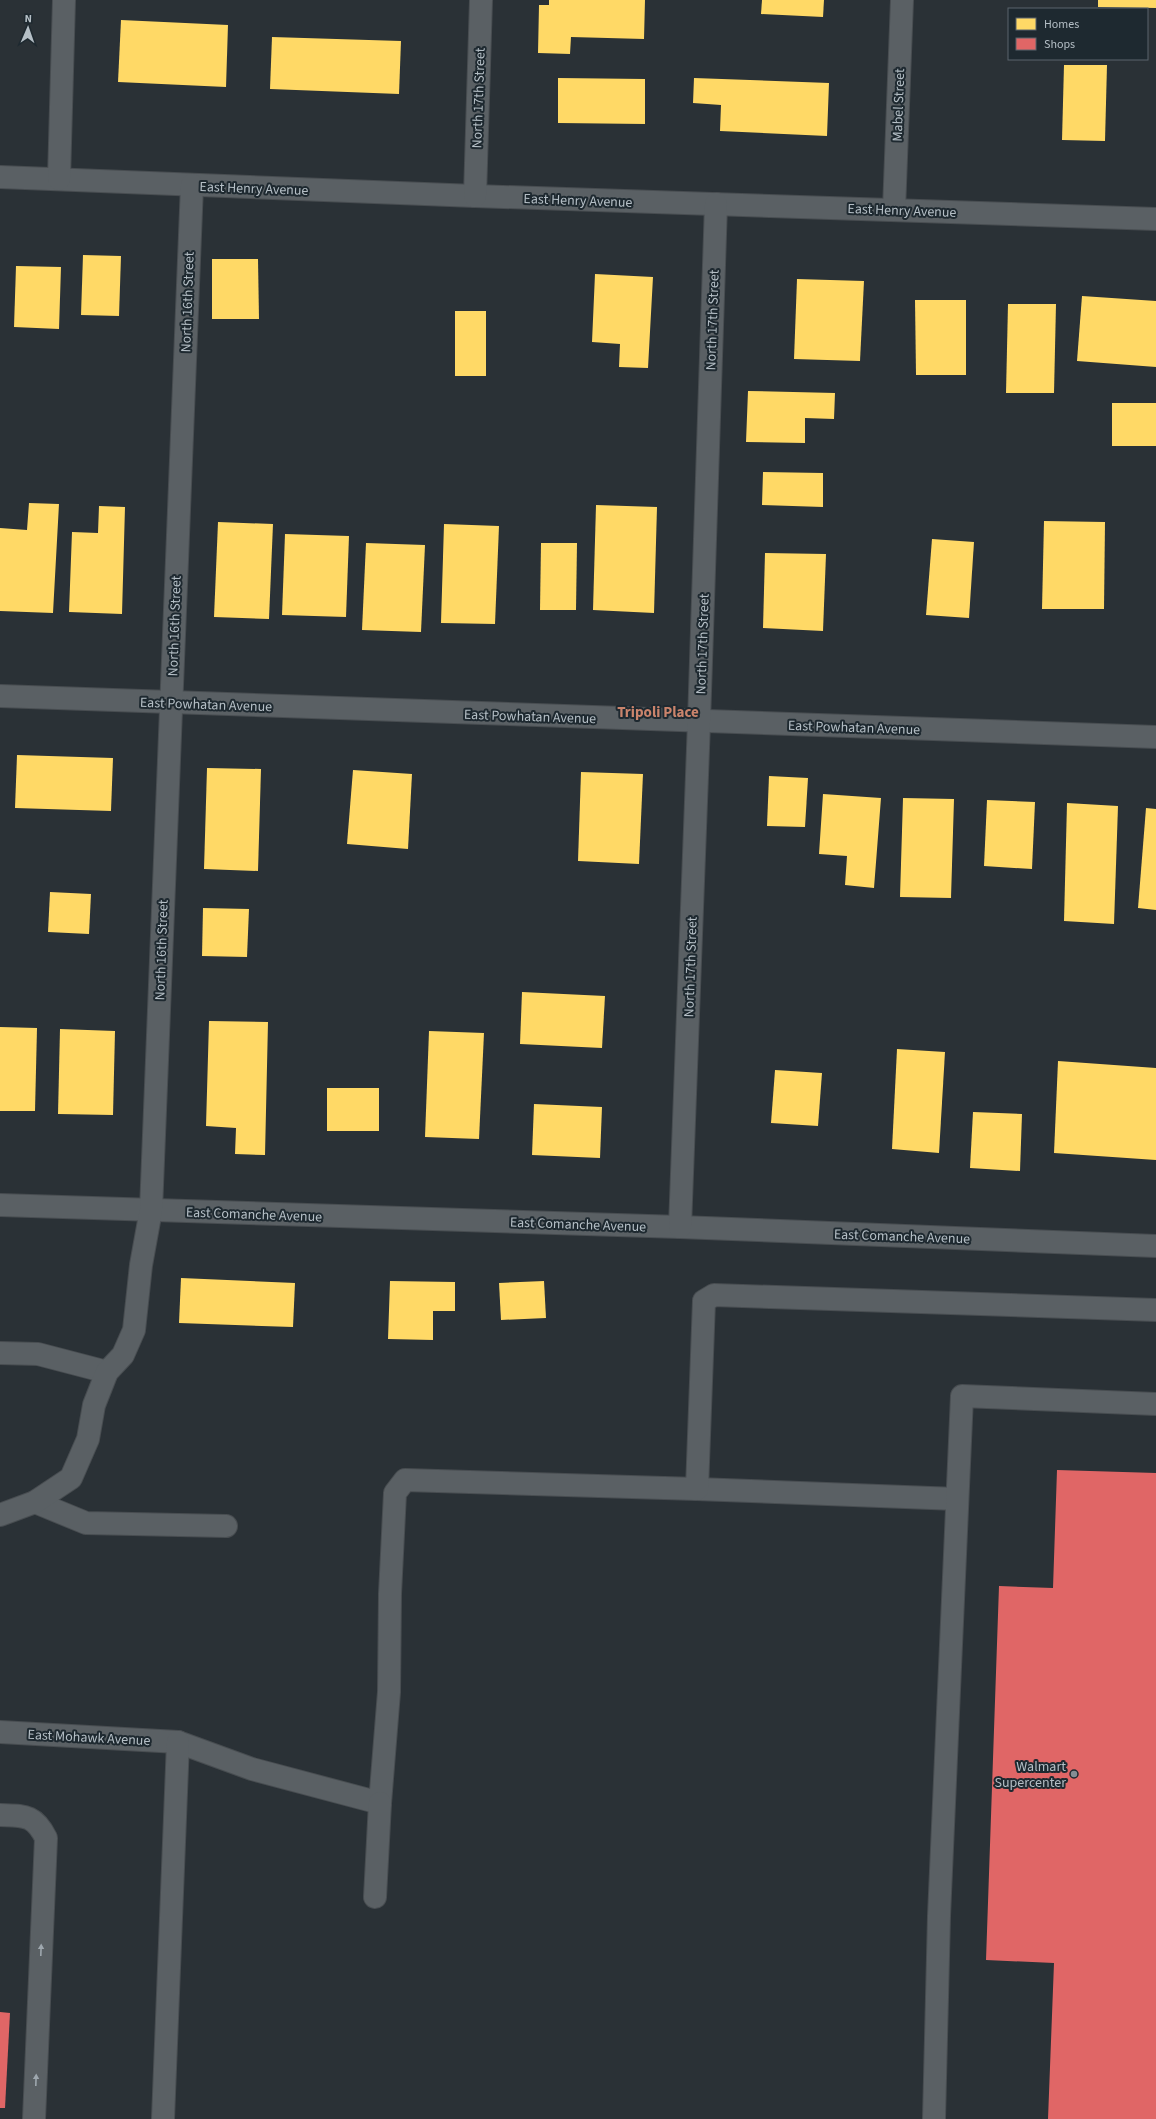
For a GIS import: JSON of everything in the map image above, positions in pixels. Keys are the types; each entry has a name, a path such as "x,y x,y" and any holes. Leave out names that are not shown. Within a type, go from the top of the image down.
{"street":[{"path":"59,179 64,0"},
{"name":"North 17th Street","path":"475,196 481,0"},
{"name":"Mabel Street","path":"894,210 902,0"},
{"name":"East Henry Avenue","path":"0,177 475,196 1156,219"},
{"name":"North 16th Street","path":"107,1372 123,1355 134,1330 141,1265 151,1210 192,185"},
{"name":"North 17th Street","path":"680,1227 699,722 716,204"},
{"name":"East Powhatan Avenue","path":"0,696 699,722 1156,737"},
{"name":"East Comanche Avenue","path":"0,1205 680,1227 1156,1246"},
{"path":"697,1489 704,1301 714,1295 1156,1310"},
{"path":"0,1353 38,1354 107,1372 94,1405 88,1439 71,1478 35,1502 0,1515"},
{"path":"934,2119 939,1916 962,1396 1156,1404"},
{"path":"375,1897 380,1803 389,1692 390,1594 396,1493 405,1480 957,1499"},
{"path":"35,1502 86,1523 226,1526"},
{"name":"East Mohawk Avenue","path":"0,1732 178,1742 252,1769 380,1803"},
{"path":"163,2119 178,1742"},
{"path":"0,1815 25,1816 39,1824 46,1838 34,2119"}],"building: Homes":[{"path":"549,0 645,0 644,39 571,37 570,54 538,53 539,5 549,5"},
{"path":"762,0 824,0 823,17 761,14"},
{"path":"1098,0 1156,0 1156,8 1098,7"},
{"path":"121,20 228,25 226,87 118,82"},
{"path":"272,37 401,41 399,94 270,89"},
{"path":"1064,65 1107,65 1105,141 1062,140"},
{"path":"558,78 645,79 645,124 558,123"},
{"path":"694,78 829,83 827,136 720,131 721,105 693,103"},
{"path":"83,255 121,256 119,316 81,315"},
{"path":"212,259 258,259 259,319 212,319"},
{"path":"16,266 61,267 59,329 14,327"},
{"path":"595,274 653,277 648,368 619,367 620,344 592,342"},
{"path":"797,279 864,281 860,361 794,359"},
{"path":"1082,296 1156,301 1156,367 1077,361"},
{"path":"915,300 966,300 966,375 916,375"},
{"path":"1008,304 1056,304 1054,393 1006,393"},
{"path":"455,311 486,311 486,376 455,376"},
{"path":"748,391 835,393 834,419 805,418 805,443 746,442"},
{"path":"1112,403 1156,403 1156,446 1112,446"},
{"path":"763,472 823,473 823,507 762,505"},
{"path":"29,503 59,504 53,613 0,611 0,528 27,530"},
{"path":"596,505 657,507 654,613 593,610"},
{"path":"99,506 125,507 122,614 69,612 72,532 98,533"},
{"path":"1044,521 1105,522 1104,609 1042,609"},
{"path":"218,522 273,524 269,619 214,617"},
{"path":"444,524 499,526 495,624 441,623"},
{"path":"285,534 349,536 346,617 282,615"},
{"path":"932,539 974,542 969,618 926,615"},
{"path":"366,543 425,545 421,632 362,630"},
{"path":"541,543 577,543 576,610 540,610"},
{"path":"765,553 826,554 823,631 763,628"},
{"path":"17,755 113,758 111,811 15,808"},
{"path":"207,768 261,769 258,871 204,869"},
{"path":"353,770 412,774 408,849 347,844"},
{"path":"581,772 643,774 639,864 578,861"},
{"path":"769,776 808,778 805,827 767,826"},
{"path":"823,794 881,798 874,888 845,885 847,856 819,854"},
{"path":"903,798 954,799 951,898 900,897"},
{"path":"987,800 1035,802 1032,869 984,866"},
{"path":"1067,803 1118,806 1114,924 1064,921"},
{"path":"1146,808 1156,809 1156,910 1138,908"},
{"path":"50,892 91,894 89,934 48,932"},
{"path":"203,908 249,909 247,957 202,956"},
{"path":"522,992 605,996 602,1048 520,1044"},
{"path":"209,1021 268,1022 265,1155 235,1154 236,1128 206,1126"},
{"path":"0,1027 37,1028 35,1111 0,1111"},
{"path":"60,1029 115,1031 113,1115 58,1114"},
{"path":"429,1031 484,1033 479,1139 425,1137"},
{"path":"897,1049 945,1052 939,1153 892,1149"},
{"path":"1058,1061 1156,1068 1156,1160 1054,1153"},
{"path":"775,1070 822,1073 818,1126 771,1123"},
{"path":"327,1088 379,1088 379,1131 327,1131"},
{"path":"534,1104 602,1107 600,1158 532,1155"},
{"path":"973,1112 1022,1114 1020,1171 970,1168"},
{"path":"181,1278 295,1283 293,1327 179,1323"},
{"path":"390,1281 455,1282 455,1311 433,1311 433,1340 388,1339"},
{"path":"544,1281 546,1318 501,1320 499,1283"}],"building: Shops":[{"name":"Walmart Supercenter","path":"1057,1470 1156,1473 1156,2119 1048,2119 1054,1963 986,1960 999,1586 1053,1588"},
{"path":"0,2012 10,2013 5,2108 0,2108"}],"place":[{"name":"Walmart Supercenter","path":"1074,1774"}],"district":[{"name":"Tripoli Place","path":"658,712"}]}
